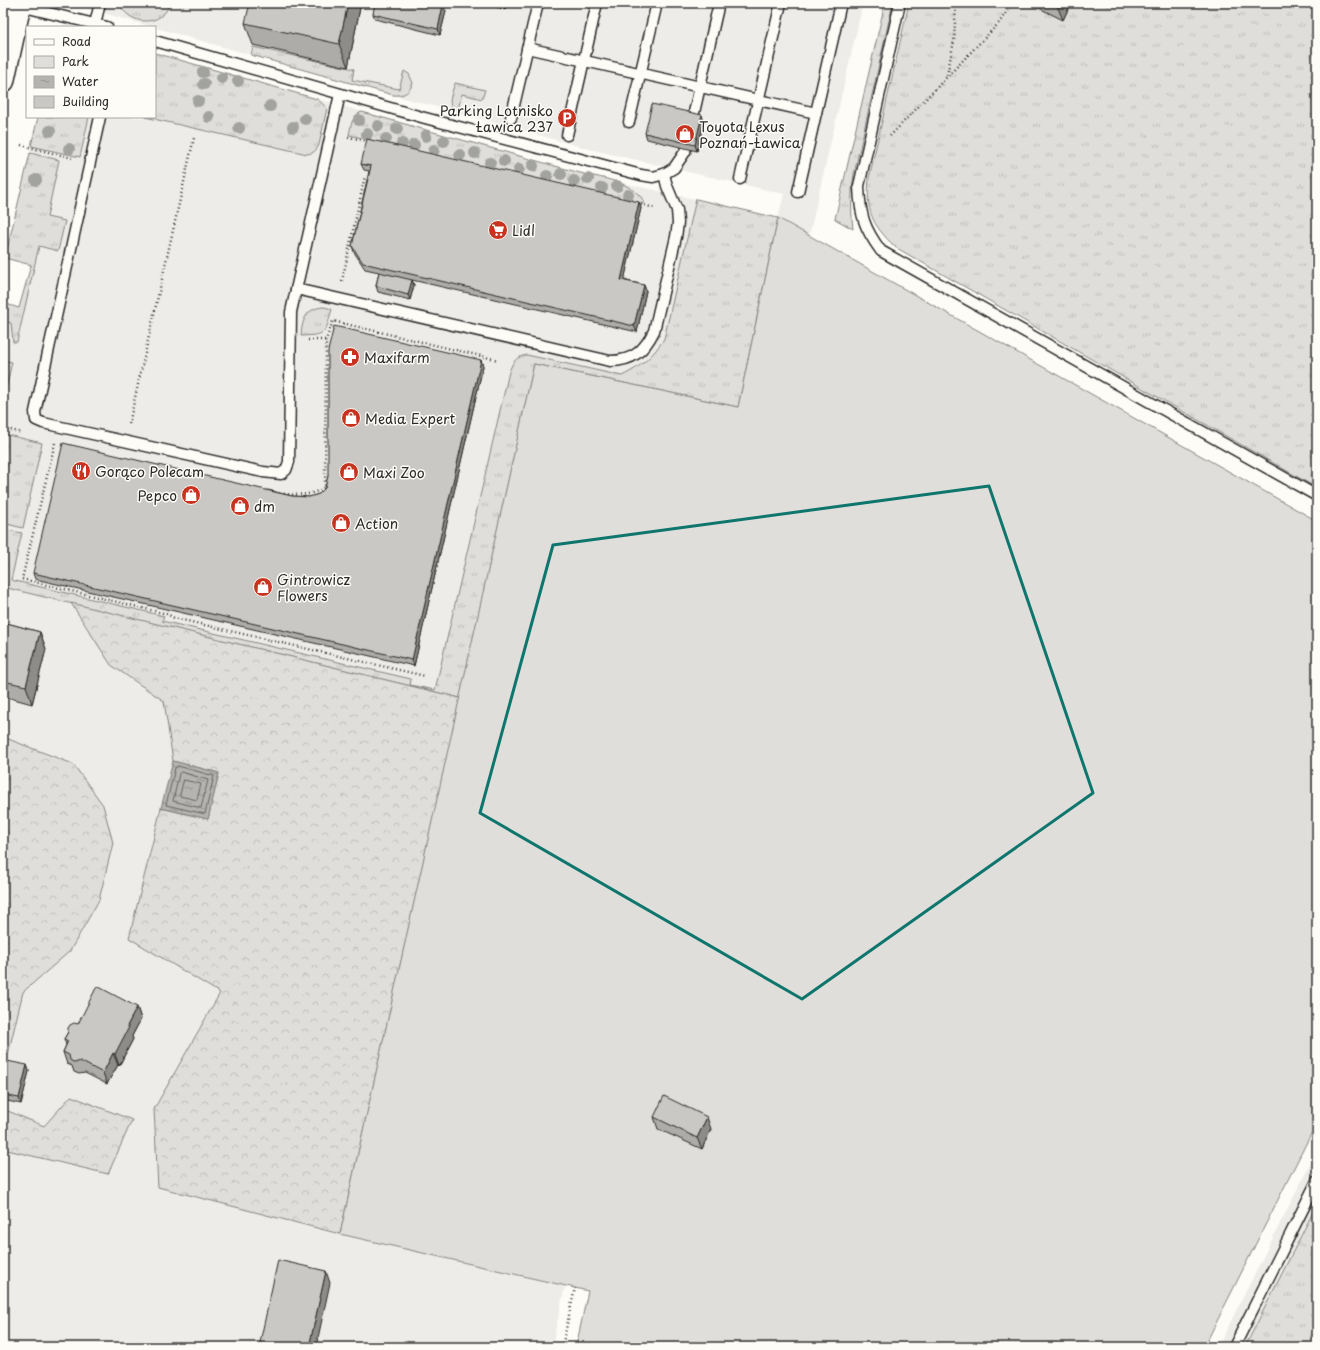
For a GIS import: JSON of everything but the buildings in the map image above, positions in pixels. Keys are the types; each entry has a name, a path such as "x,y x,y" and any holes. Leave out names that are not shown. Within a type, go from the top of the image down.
{"main road":[{"path":"3,81 20,5"}],"lane":[{"path":"95,24 100,3"},
{"path":"511,118 538,3"},
{"path":"567,135 597,3"},
{"path":"629,122 656,3"},
{"path":"156,41 340,94 590,162 653,177 664,174 674,168 685,152 719,3"},
{"path":"740,179 781,3"},
{"path":"798,192 841,3"},
{"path":"900,3 859,186 860,203 865,226 870,237 881,251 1317,496"},
{"path":"20,5 103,26"},
{"path":"527,48 816,113"},
{"path":"100,118 35,412 36,420 43,423 264,472 281,474 286,470 289,462 291,312 340,94"},
{"path":"296,289 610,361 621,361 632,357 640,351 648,342 654,331 676,237 678,222 677,210 666,186 664,174"},
{"path":"1234,1347 1317,1181"}],"path":[{"path":"947,76 954,41 956,3"},
{"path":"864,159 891,136 999,23 1013,3"},
{"path":"332,133 370,142"},
{"path":"125,441 194,138"},
{"path":"21,145 90,163"},
{"path":"277,492 301,495 315,493 326,487 326,340 333,321 365,176"},
{"path":"632,203 656,208"},
{"path":"333,321 498,360"},
{"path":"3,428 26,434"},
{"path":"55,441 22,579 167,614 174,618 425,676"},
{"path":"315,493 316,497"},
{"path":"285,644 286,637"},
{"path":"562,1347 575,1288"}],"highlighted area":[{"path":"989,486 1093,793 802,999 480,813 553,545"}],"shaded area":[{"path":"68,3 863,3 809,236 779,218 738,407 534,364 340,1234 565,1286 552,1347 3,1347 3,304 19,308 31,265 5,258 38,118 156,118 156,53 584,174 778,218 784,194 593,150 156,28 156,26 149,26"},
{"path":"1317,1150 1317,1347 1218,1347"}],"green space":[{"path":"119,3 170,3 166,11 160,17 145,21 137,20 130,16 124,11"},
{"path":"885,3 893,3 854,174 852,188 853,229 835,219"},
{"path":"909,3 1317,3 1317,488 895,247 880,231 875,224 868,200 869,178"},
{"path":"253,47 354,69 352,80 399,89 404,71 409,74 413,83 406,93 393,95 251,55"},
{"path":"156,53 317,99 327,108 319,145 316,150 307,154 149,118 156,118"},
{"path":"455,83 485,90 482,99 462,94 457,113 453,110 450,104"},
{"path":"362,112 610,180 627,186 635,191 645,204 349,135 354,118"},
{"path":"38,118 89,118 80,157 31,146"},
{"path":"30,153 59,160 47,217 65,221 58,251 39,246 17,342 13,342 11,323 3,321 3,303 19,308 31,265 5,258"},
{"path":"696,199 778,218 738,407 534,364 460,698 3,587 3,529 22,533 11,580 164,616 162,621 411,679 410,685 435,690 509,372 512,365 518,358 527,355 622,376 635,369 646,360 664,339"},
{"path":"778,218 1317,521 1317,1122 1204,1347 576,1347 588,1291 340,1234 534,364 738,407"},
{"path":"324,307 332,309 324,331 316,335 301,336 302,325 309,312"},
{"path":"3,360 12,362 3,402"},
{"path":"3,434 42,443 23,528 3,523"},
{"path":"71,603 460,698 340,1234 158,1187 154,1109 220,993 129,938 161,808 208,819 219,773 173,761 164,701 111,665"},
{"path":"3,737 73,764 103,805 113,843 99,900 70,951 23,992 3,1075"},
{"path":"71,1096 132,1120 108,1174 3,1149 3,1109 44,1126"},
{"path":"1317,1204 1317,1347 1245,1347"}],"water":[{"path":"173,761 219,773 208,819 161,808"}],"place":[{"name":"Parking Lotnisko Ławica 237","path":"567,118"},
{"name":"Toyota Lexus Poznań-Ławica","path":"685,134"},
{"name":"Lidl","path":"498,230"},
{"name":"Maxifarm","path":"350,357"},
{"name":"Media Expert","path":"351,418"},
{"name":"Gorąco Polecam","path":"81,471"},
{"name":"Maxi Zoo","path":"349,472"},
{"name":"Pepco","path":"191,495"},
{"name":"dm","path":"240,506"},
{"name":"Action","path":"341,523"},
{"name":"Gintrowicz Flowers","path":"263,587"}]}
